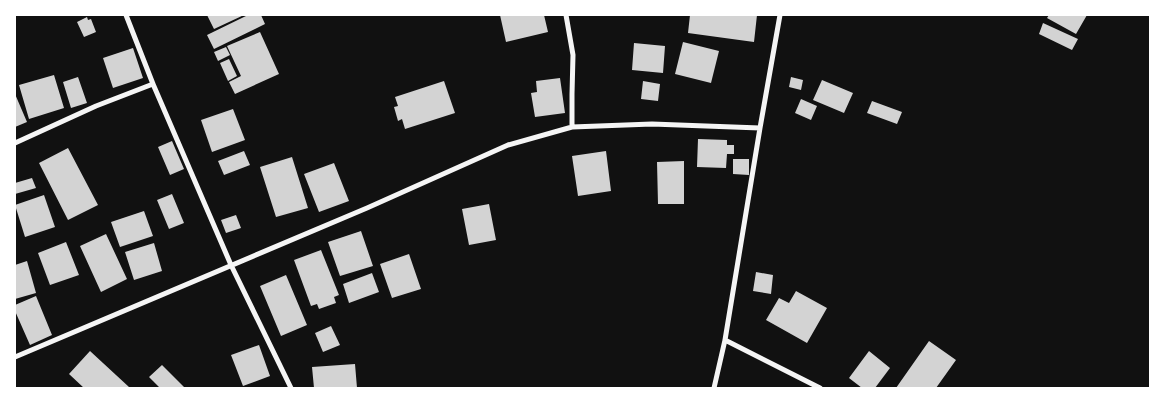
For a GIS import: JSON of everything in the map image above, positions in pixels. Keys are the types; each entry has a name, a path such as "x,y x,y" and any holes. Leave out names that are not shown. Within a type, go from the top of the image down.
{"street":[{"path":"126,15 231,265 292,388"},
{"path":"566,15 573,55 572,127"},
{"path":"714,388 726,340 780,15"},
{"path":"15,143 96,106 154,84"},
{"path":"15,357 367,208 508,145 572,127 652,124 760,128"},
{"path":"726,340 820,388"}],"building":[{"path":"207,15 244,15 214,29"},
{"path":"248,15 261,15 265,24 214,49 207,35"},
{"path":"500,15 544,15 548,32 506,42"},
{"path":"690,15 757,15 754,42 688,33"},
{"path":"1049,15 1087,15 1076,34 1047,18"},
{"path":"87,17 88,20 91,19 96,32 84,37 77,22"},
{"path":"1043,23 1078,39 1072,50 1039,34"},
{"path":"260,32 279,74 235,94 229,82 241,76 227,46"},
{"path":"683,42 719,51 711,83 675,74"},
{"path":"634,43 665,46 663,73 632,70"},
{"path":"226,47 230,55 218,61 214,52"},
{"path":"133,48 143,78 113,88 103,58"},
{"path":"229,59 237,76 228,81 220,63"},
{"path":"54,75 64,108 29,119 19,85"},
{"path":"78,77 87,103 71,108 63,82"},
{"path":"791,77 803,80 801,90 789,87"},
{"path":"560,78 565,113 535,117 531,93 537,92 536,81"},
{"path":"822,80 853,93 844,113 813,100"},
{"path":"444,81 455,113 405,129 402,119 398,121 394,107 398,106 395,97"},
{"path":"643,81 660,84 658,101 641,99"},
{"path":"15,94 27,122 15,127"},
{"path":"801,99 817,106 811,120 795,113"},
{"path":"872,101 902,112 897,124 867,113"},
{"path":"233,109 245,140 212,152 201,120"},
{"path":"698,139 727,140 727,145 734,145 734,154 727,154 726,168 697,167"},
{"path":"172,141 184,169 170,175 158,147"},
{"path":"68,148 98,205 68,220 39,163"},
{"path":"244,151 250,165 224,175 218,161"},
{"path":"606,151 611,191 578,196 572,156"},
{"path":"292,157 308,208 276,217 260,167"},
{"path":"733,159 749,159 749,175 733,174"},
{"path":"684,161 684,204 658,204 657,162"},
{"path":"334,163 349,201 319,212 304,174"},
{"path":"32,178 36,188 15,194 15,183"},
{"path":"172,194 184,223 169,229 157,200"},
{"path":"44,195 55,227 25,237 15,205"},
{"path":"489,204 496,240 469,245 462,209"},
{"path":"144,211 153,236 120,247 111,222"},
{"path":"236,215 241,228 226,233 221,220"},
{"path":"361,231 373,266 340,276 328,242"},
{"path":"106,234 127,279 101,292 80,246"},
{"path":"66,242 79,275 50,285 38,253"},
{"path":"154,243 162,271 134,280 125,252"},
{"path":"321,250 339,295 334,297 336,303 319,309 317,304 311,306 294,260"},
{"path":"409,254 421,289 392,298 380,264"},
{"path":"27,261 36,293 15,299 15,265"},
{"path":"756,272 773,275 771,294 753,291"},
{"path":"372,273 379,292 349,303 343,284"},
{"path":"286,275 307,325 281,336 260,286"},
{"path":"796,291 827,308 807,343 766,320 779,298 789,303"},
{"path":"36,296 52,335 30,345 15,311 15,305"},
{"path":"331,326 340,345 323,352 315,333"},
{"path":"929,341 956,360 936,388 896,388"},
{"path":"259,345 270,376 243,386 231,355"},
{"path":"90,351 129,387 84,388 69,374"},
{"path":"869,351 890,368 875,388 862,388 849,378"},
{"path":"355,364 357,388 314,388 312,367"},
{"path":"162,365 185,388 160,388 149,377"}]}
